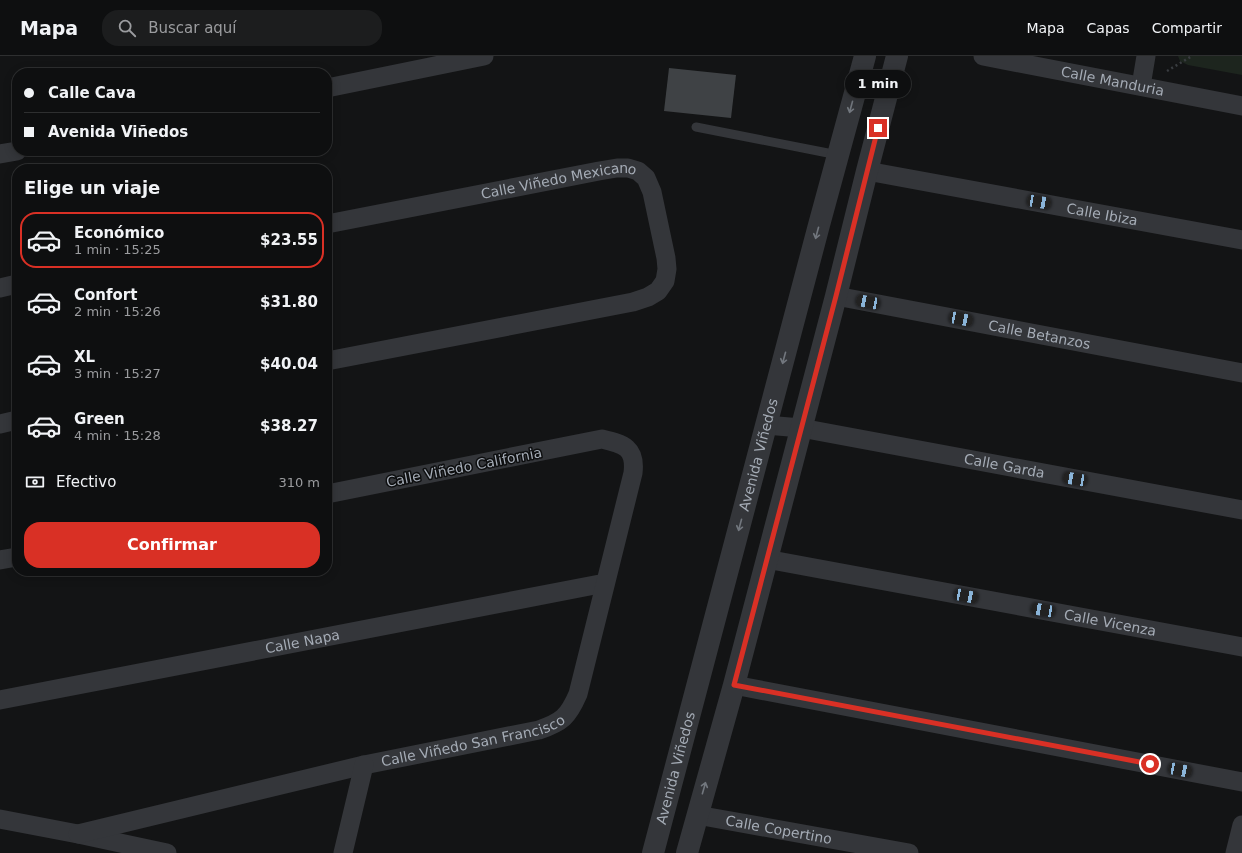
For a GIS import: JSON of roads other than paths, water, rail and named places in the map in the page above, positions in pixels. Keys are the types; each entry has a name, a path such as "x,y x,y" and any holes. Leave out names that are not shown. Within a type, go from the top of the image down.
{"street":[{"path":"332,87 484,56"},
{"name":"Avenida Viñedos","path":"653,853 865,56"},
{"path":"687,853 734,685 897,56"},
{"name":"Calle Manduria","path":"982,56 1242,106"},
{"path":"1141,86 1146,56"},
{"path":"0,154 12,152"},
{"name":"Calle Viñedo Mexicano","path":"332,223 599,171 628,168 638,171 646,178 652,192 667,269 665,281 658,291 648,297 633,302 332,360"},
{"name":"Calle Ibiza","path":"867,171 1242,240"},
{"path":"0,288 12,285"},
{"name":"Calle Betanzos","path":"836,296 1242,373"},
{"path":"0,424 12,421"},
{"name":"Calle Garda","path":"766,425 801,428 1242,510"},
{"name":"Calle Viñedo California","path":"332,493 602,439"},
{"name":"Calle Viñedo San Francisco","path":"78,834 364,765 539,730 554,725 564,718 571,710 578,694 633,473 633,456 630,450 619,443 602,439"},
{"path":"0,560 12,558"},
{"name":"Calle Vicenza","path":"766,559 1242,648"},
{"name":"Calle Napa","path":"0,700 605,583"},
{"path":"734,685 1242,782"},
{"path":"343,853 364,765"},
{"name":"Calle Copertino","path":"697,815 909,853"},
{"path":"0,819 167,853"},
{"path":"1234,853 1242,825"}],"lane":[{"path":"696,127 838,155"}]}
